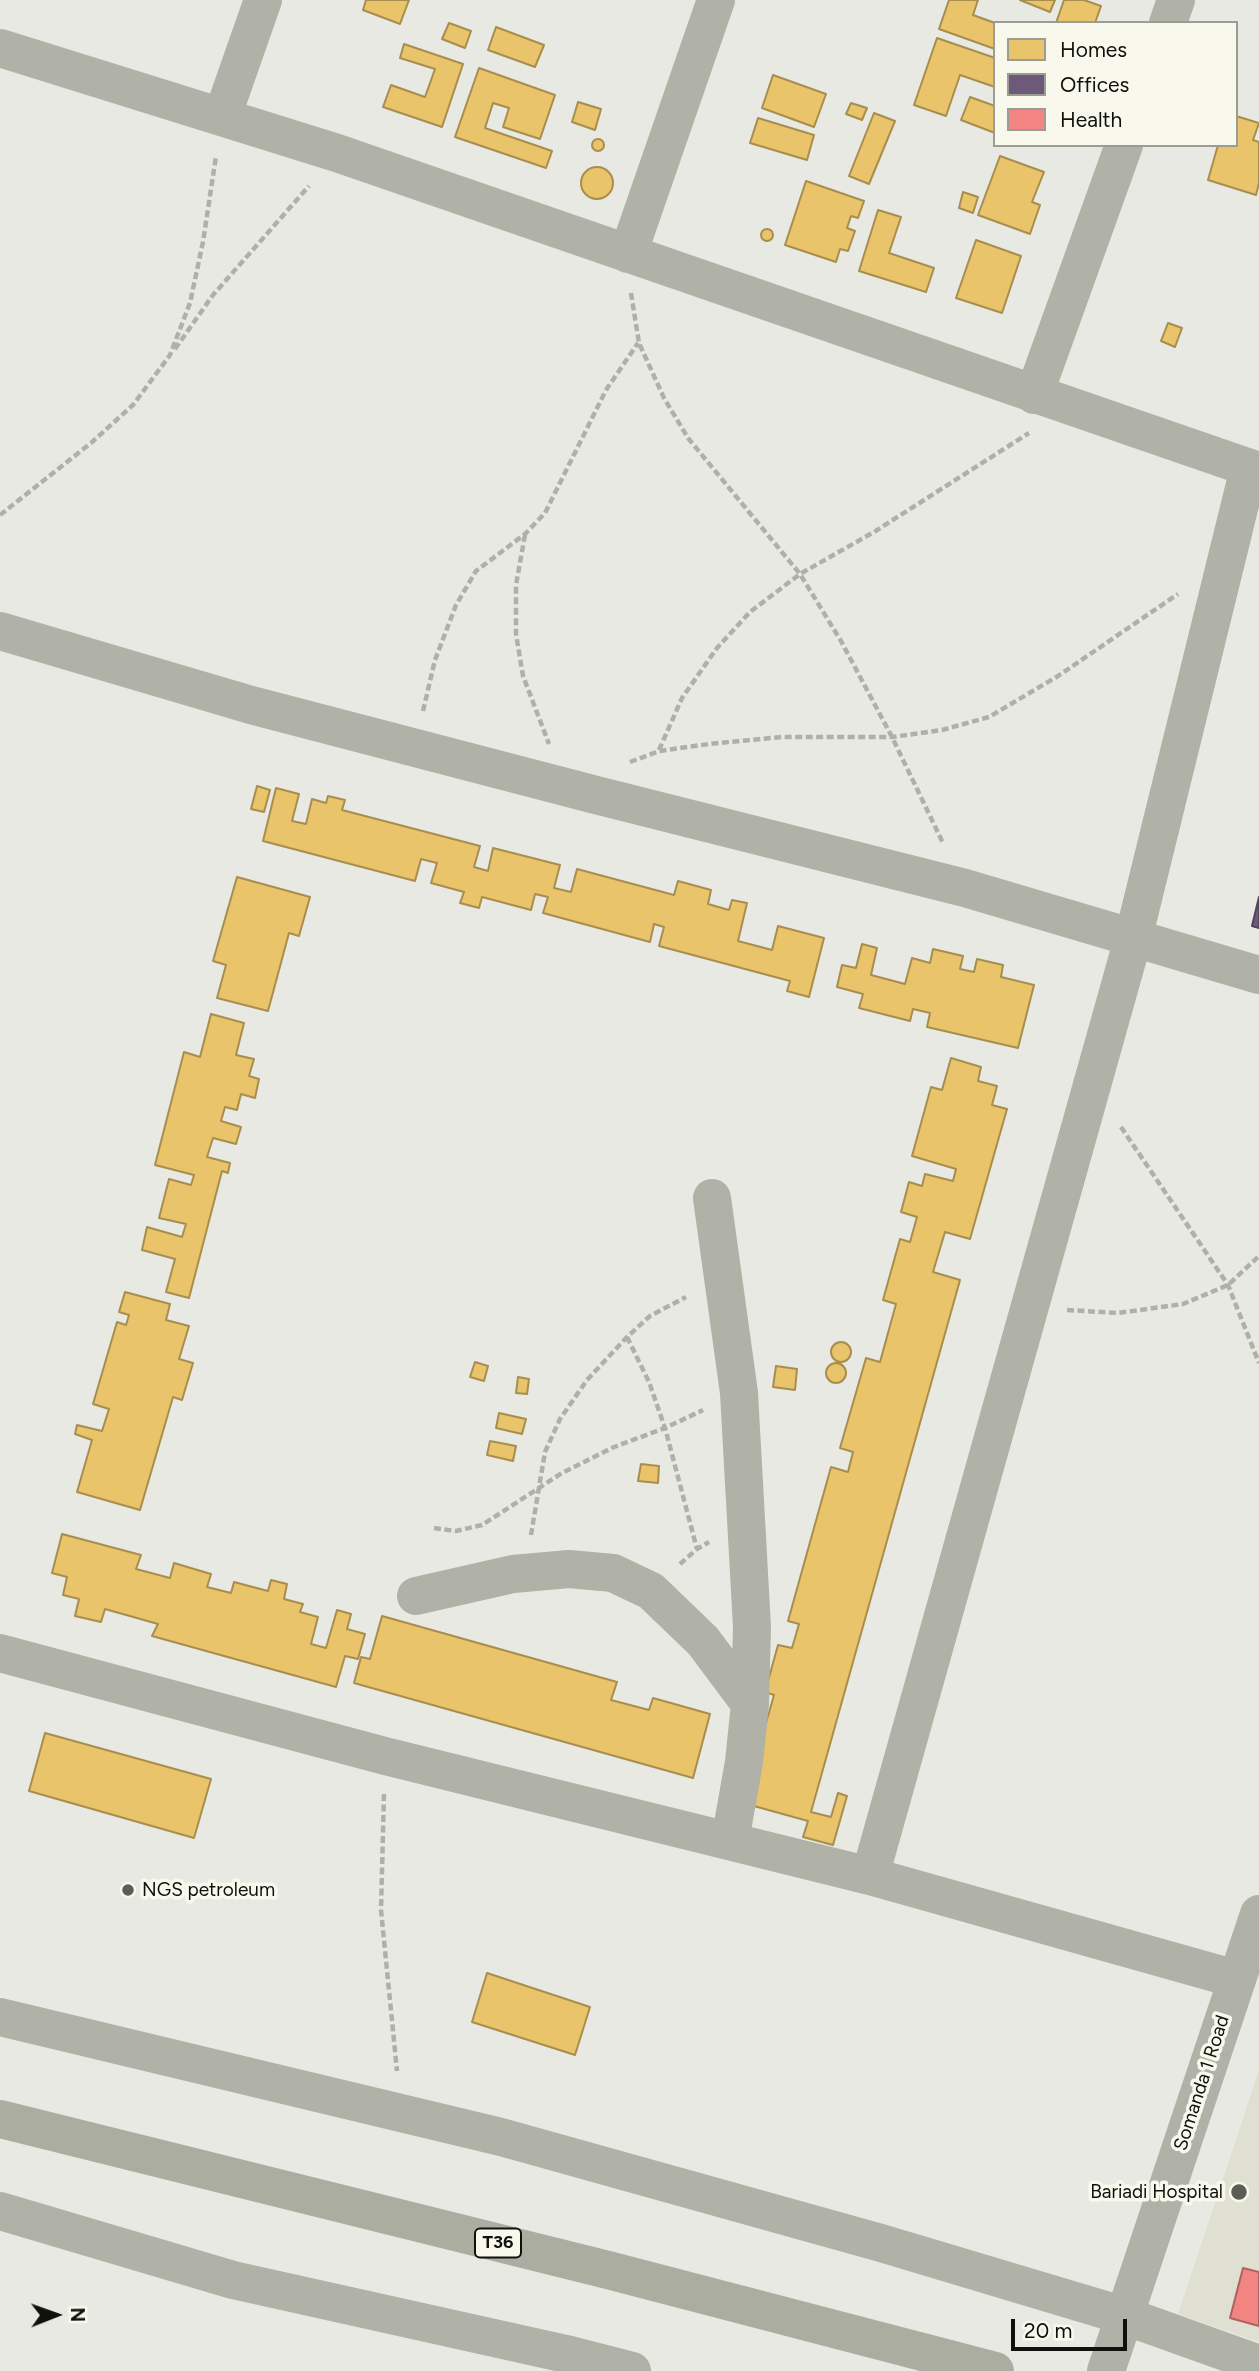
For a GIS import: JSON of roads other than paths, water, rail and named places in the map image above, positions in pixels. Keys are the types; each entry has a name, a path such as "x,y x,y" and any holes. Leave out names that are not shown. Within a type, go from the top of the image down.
{"highway":[{"name":"T36","path":"0,2119 608,2270 995,2371"}],"street":[{"path":"222,117 263,0"},
{"path":"628,254 716,0"},
{"path":"1169,21 1176,0"},
{"path":"0,48 337,153 1254,470 1226,559 1133,939 870,1876"},
{"path":"1034,395 1123,147"},
{"path":"0,631 251,705 965,888 1259,975"},
{"path":"712,1198 738,1393 751,1627 750,1704 744,1762 730,1841"},
{"path":"416,1596 513,1574 569,1569 613,1573 651,1591 704,1641 750,1704"},
{"path":"0,1653 385,1756 870,1876 1237,1979"},
{"name":"Somanda 1 Road","path":"1107,2371 1259,1914"},
{"path":"0,2017 501,2137 881,2243 1125,2316 1259,2364"},
{"path":"0,2211 233,2280 569,2362 632,2371"}],"place":[{"name":"NGS petroleum","path":"128,1890"},
{"name":"Bariadi Hospital","path":"1239,2192"}]}
